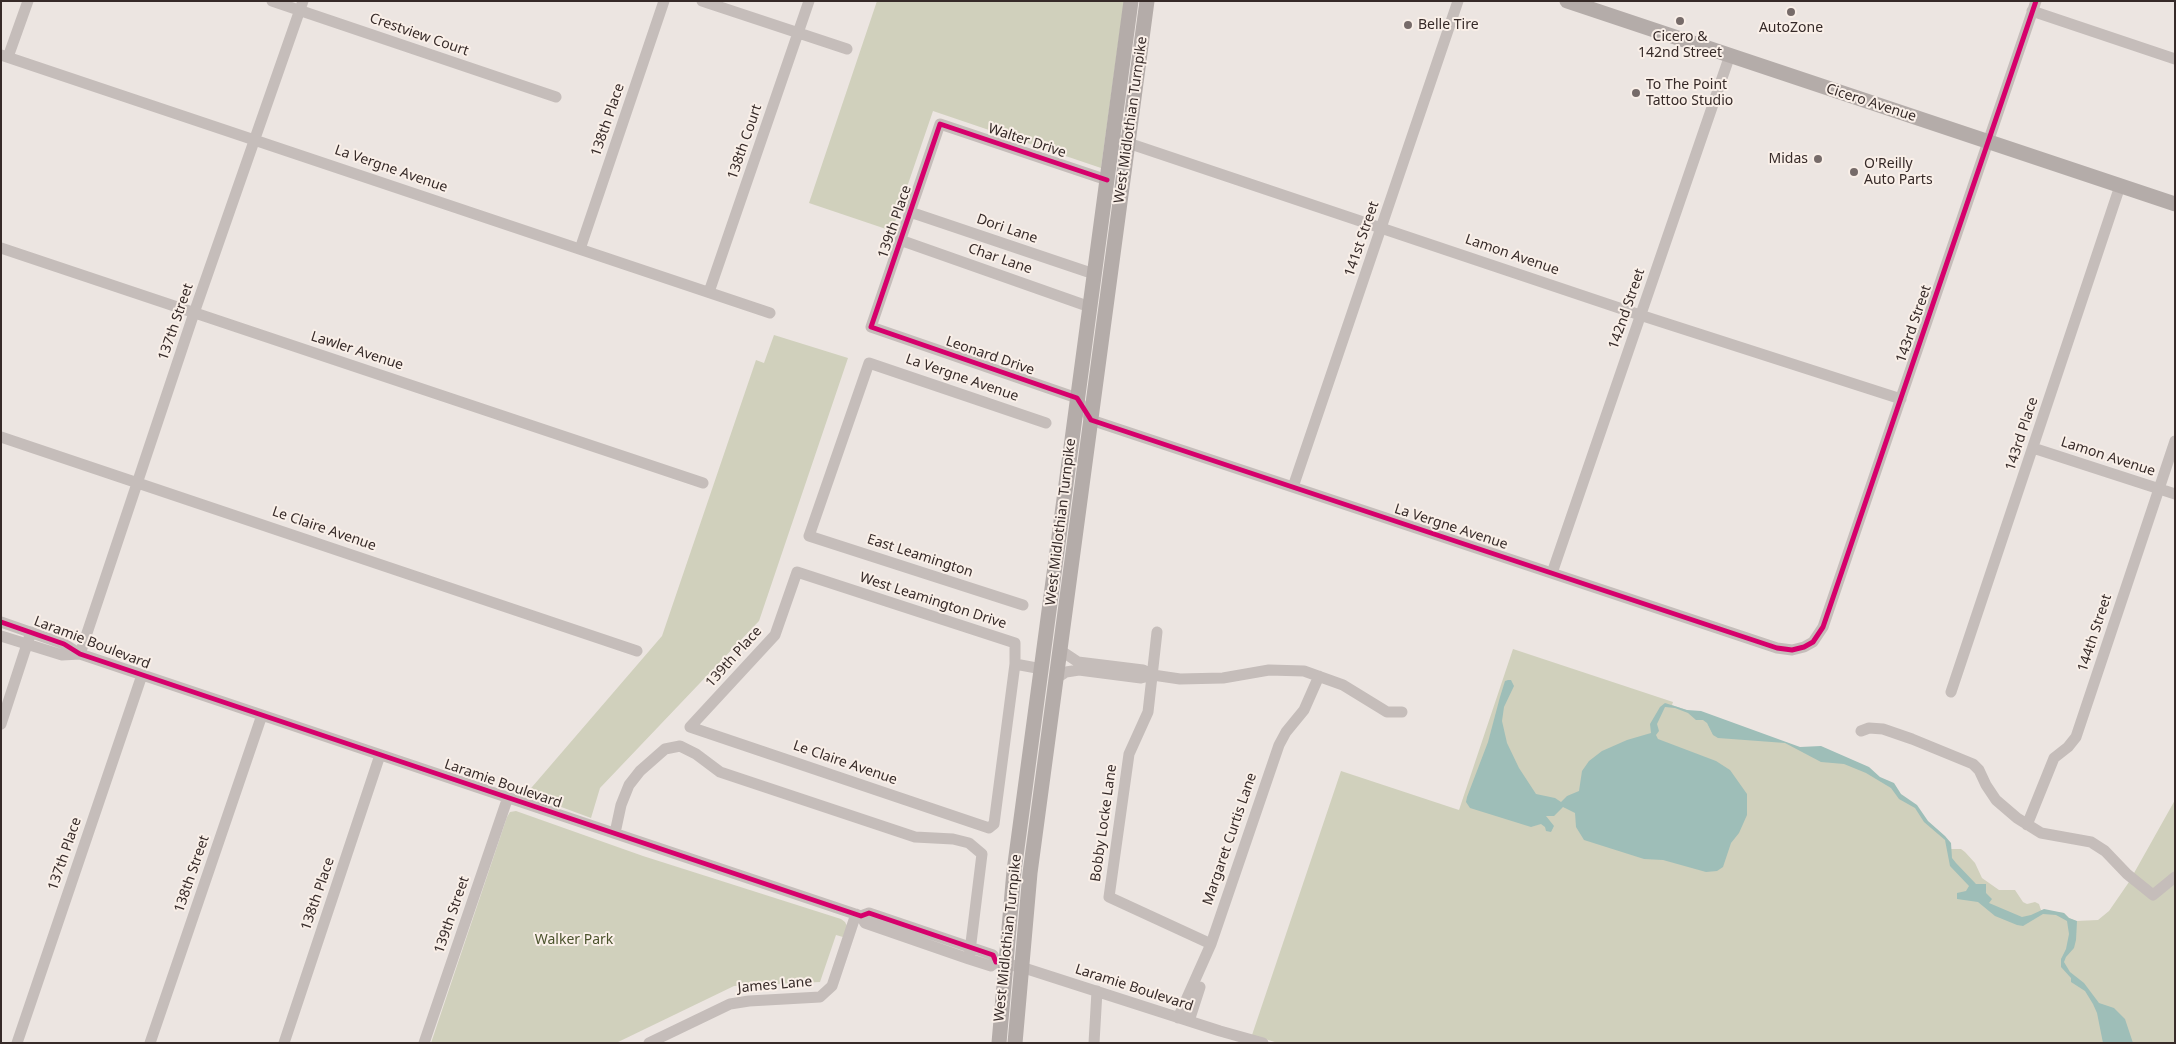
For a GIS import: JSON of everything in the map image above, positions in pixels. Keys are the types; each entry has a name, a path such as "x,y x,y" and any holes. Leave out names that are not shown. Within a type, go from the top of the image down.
{"main road":[{"name":"West Midlothian Turnpike","path":"998,1043 1000,962 1042,669 1131,1"},
{"name":"West Midlothian Turnpike","path":"1015,1043 1030,873 1147,1"},
{"name":"Cicero Avenue","path":"1567,1 2175,204"},
{"path":"1042,669 1059,664"}],"street":[{"path":"4,56 28,1"},
{"name":"Crestview Court","path":"272,1 302,6 556,97"},
{"name":"138th Place","path":"580,249 664,1"},
{"path":"702,1 846,49"},
{"name":"138th Court","path":"710,292 809,1"},
{"name":"141st Street","path":"1293,487 1458,1"},
{"name":"137th Street","path":"80,654 194,313 302,6"},
{"path":"2034,6 2175,59"},
{"name":"143rd Street","path":"1804,647 1813,642 1823,628 2034,6"},
{"name":"142nd Street","path":"1552,573 1730,55"},
{"name":"La Vergne Avenue","path":"4,56 770,313"},
{"name":"Walter Drive","path":"940,124 1107,180"},
{"name":"139th Place","path":"871,326 940,124"},
{"name":"Lamon Avenue","path":"1113,138 1640,315 1901,400"},
{"name":"143rd Place","path":"1952,692 2120,186"},
{"name":"Dori Lane","path":"910,212 1094,274"},
{"name":"Char Lane","path":"900,240 1090,307"},
{"name":"Lawler Avenue","path":"1,248 703,483"},
{"name":"Leonard Drive","path":"871,326 1077,398"},
{"name":"La Vergne Avenue","path":"808,536 868,363 1046,422"},
{"path":"1077,398 1091,420"},
{"name":"La Vergne Avenue","path":"1091,420 1778,648 1792,650 1804,647"},
{"name":"Le Claire Avenue","path":"1,437 138,481 637,651"},
{"name":"144th Street","path":"2027,825 2054,758 2068,747 2076,737 2175,441"},
{"name":"Lamon Avenue","path":"2033,448 2175,494"},
{"name":"East Leamington","path":"808,536 1023,605"},
{"name":"139th Place","path":"690,727 775,635 797,572"},
{"name":"West Leamington Drive","path":"797,572 1015,643 1015,664"},
{"name":"Laramie Boulevard","path":"1,622 64,644 80,654 380,755 858,915 869,913 970,954 994,956 1000,962 1263,1043"},
{"path":"1,724 32,632"},
{"path":"1152,675 1157,632"},
{"path":"1,636 62,655 80,654"},
{"path":"1059,664 1078,662 1143,670 1152,675 1180,679 1205,680 1287,669 1319,676 1355,691 1387,712 1402,712"},
{"path":"1015,664 1042,669"},
{"name":"Le Claire Avenue","path":"690,727 989,828 994,824 1015,664"},
{"path":"1059,664 1066,672 1079,670 1141,678 1152,675"},
{"name":"137th Place","path":"17,1043 142,675"},
{"name":"Bobby Locke Lane","path":"1152,675 1146,718 1129,754 1109,897 1211,944"},
{"name":"Margaret Curtis Lane","path":"1184,1020 1211,954 1211,944 1272,760 1286,732 1310,701 1319,676"},
{"name":"138th Street","path":"150,1043 262,715"},
{"path":"1861,731 1869,728 1883,729 1912,738 1973,764 1980,770 1996,800 2027,825 2040,833 2091,842 2105,851 2127,874 2153,895 2175,877"},
{"path":"615,833 621,805 634,778 665,749 680,746 696,754 720,772 915,837 953,839 969,843 982,854 970,954"},
{"name":"138th Place","path":"284,1043 380,755"},
{"name":"139th Street","path":"424,1043 508,797"},
{"name":"James Lane","path":"649,1043 663,1040 730,1004 820,996 832,986 858,915"},
{"path":"1094,1043 1097,991"}],"green space":[{"path":"877,1 1124,1 1101,168 933,111 892,231 809,203"},
{"path":"774,335 848,358 759,621 600,788 591,818 526,794 662,636 756,360 764,363"},
{"path":"1513,649 1673,702 1672,705 1774,741 1785,742 1799,748 1822,750 1892,785 1899,795 1914,804 1923,817 1944,838 1951,849 1961,849 1965,852 1975,863 1982,878 1999,890 2015,890 2023,902 2027,904 2035,902 2039,904 2041,910 2064,913 2076,921 2098,920 2109,911 2129,882 2175,800 2175,1043 1278,1043 1252,1035 1341,771 1459,810"},
{"name":"Walker Park","path":"516,811 643,856 841,919 847,926 843,937 836,935 820,982 734,986 616,1043 431,1043 507,817 510,812"}],"water":[{"path":"1511,680 1514,686 1504,707 1502,721 1507,743 1519,768 1536,794 1555,798 1561,802 1567,796 1579,791 1582,771 1589,761 1602,751 1627,740 1651,733 1650,724 1660,707 1665,703 1687,710 1701,711 1800,747 1821,746 1869,767 1880,777 1894,783 1901,794 1917,805 1928,821 1945,836 1951,843 1952,858 1956,863 1976,884 1986,884 1986,893 1992,899 1989,903 2022,917 2044,909 2064,913 2069,918 2077,921 2074,948 2064,962 2070,972 2084,983 2099,1003 2114,1008 2125,1019 2133,1043 2103,1043 2097,1013 2093,1004 2085,991 2071,982 2071,978 2061,967 2061,959 2066,949 2069,934 2067,921 2056,915 2043,914 2023,926 2017,925 1995,916 1978,902 1957,899 1957,893 1966,891 1969,886 1950,866 1945,840 1924,822 1915,808 1899,799 1891,788 1866,773 1844,764 1821,762 1785,743 1718,738 1713,735 1707,723 1703,720 1696,720 1688,713 1675,708 1665,707 1657,724 1659,731 1656,735 1658,739 1716,761 1730,770 1747,794 1747,815 1739,833 1731,843 1723,867 1717,871 1706,872 1663,860 1644,859 1584,840 1576,827 1575,813 1563,807 1554,816 1546,816 1554,826 1551,832 1546,831 1545,827 1541,824 1531,827 1470,808 1466,802 1467,797 1488,742 1505,681"}],"cycle path":[{"path":"1107,180 940,124 871,327 1077,398 1091,420 1777,648 1792,650 1813,642 1823,627 2036,1"},
{"path":"1,622 64,644 80,654 861,916 869,913 993,955 996,962"}],"place":[{"name":"AutoZone","path":"1791,12"},
{"name":"Cicero & 142nd Street","path":"1680,21"},
{"name":"Belle Tire","path":"1408,25"},
{"name":"To The Point Tattoo Studio","path":"1636,93"},
{"name":"Midas","path":"1818,159"},
{"name":"O'Reilly Auto Parts","path":"1854,172"}]}
